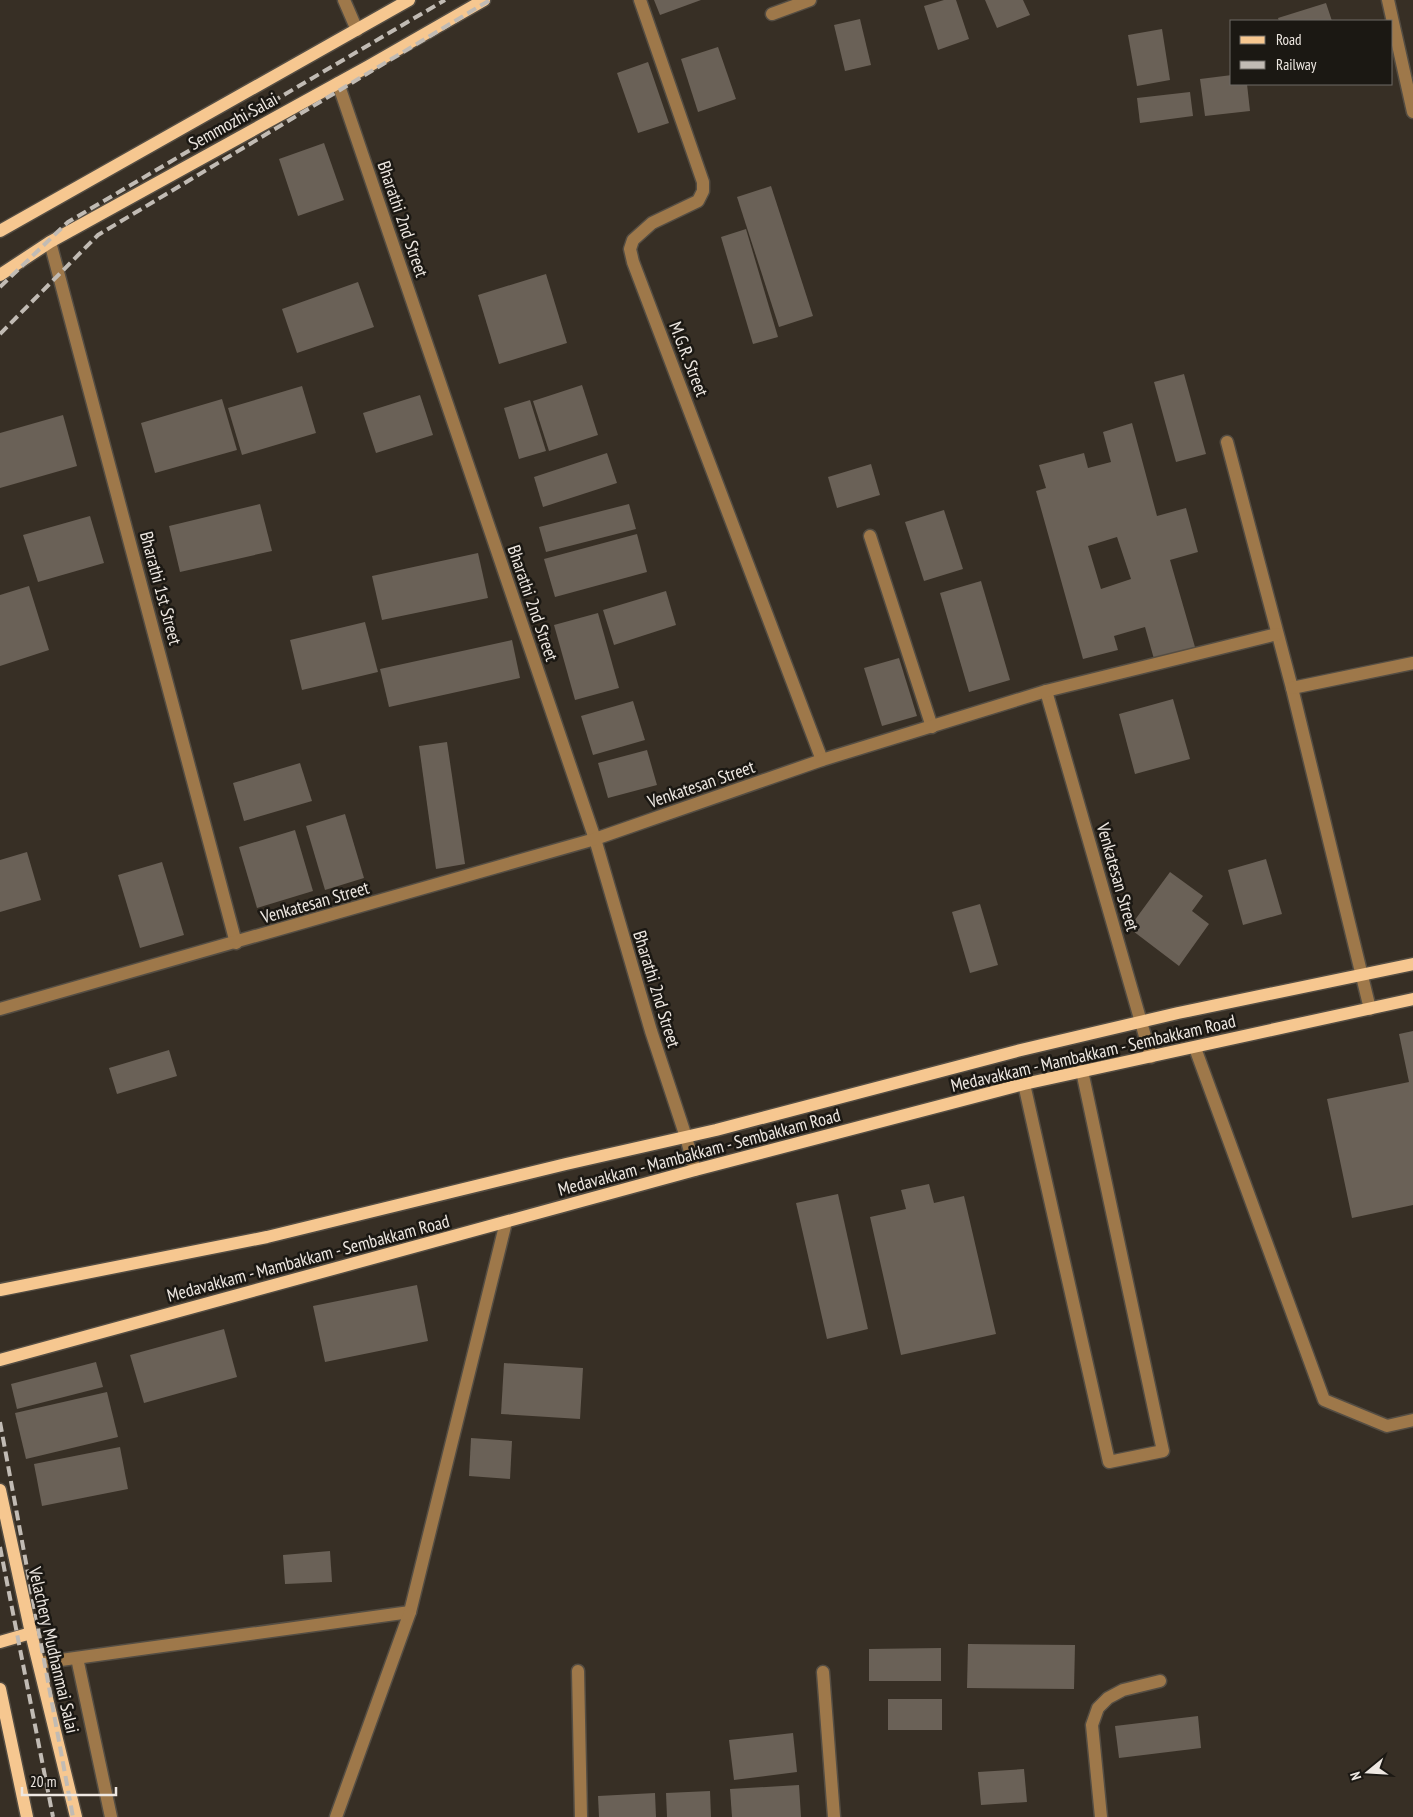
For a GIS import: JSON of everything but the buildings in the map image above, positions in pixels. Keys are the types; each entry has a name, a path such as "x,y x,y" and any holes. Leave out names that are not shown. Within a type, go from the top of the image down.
{"main road":[{"name":"Semmozhi Salai","path":"0,231 409,0"},
{"name":"Semmozhi Salai","path":"0,275 50,242 484,0"},
{"name":"Medavakkam - Mambakkam - Sembakkam Road","path":"0,1290 268,1238 566,1164 686,1137 1017,1051 1141,1022 1413,964"},
{"name":"Medavakkam - Mambakkam - Sembakkam Road","path":"0,1360 695,1170 1024,1084 1413,1000"},
{"name":"Velachery Mudhanmai Salai","path":"0,1490 30,1633 76,1817"},
{"path":"0,1642 30,1633"},
{"path":"0,1689 27,1817"}],"street":[{"path":"344,0 357,30"},
{"name":"M.G.R. Street","path":"640,0 703,182 703,191 698,201 652,223 633,240 630,249 633,262 822,760"},
{"path":"772,14 810,0"},
{"path":"1388,0 1392,20"},
{"path":"1393,22 1413,112"},
{"name":"Bharathi 2nd Street","path":"338,83 595,840 651,1031 695,1170"},
{"name":"Bharathi 1st Street","path":"50,242 236,943"},
{"path":"1226,442 1292,688 1370,1008"},
{"path":"870,536 932,727"},
{"path":"1046,691 1277,634"},
{"path":"1292,688 1413,663"},
{"name":"Venkatesan Street","path":"0,1009 595,840 822,760 1046,691 1151,1057"},
{"path":"1195,1048 1324,1400 1387,1426 1413,1420"},
{"path":"1024,1084 1108,1462 1162,1451 1082,1071"},
{"path":"336,1817 410,1612 506,1222"},
{"path":"39,1663 410,1612"},
{"path":"77,1658 111,1817"},
{"path":"578,1671 581,1817"},
{"path":"824,1672 834,1817"},
{"path":"1101,1817 1092,1725 1098,1708 1108,1698 1122,1690 1160,1681"}],"railway":[{"path":"0,287 68,222 445,0"},
{"path":"0,334 98,235 490,0"},
{"path":"0,1422 73,1817"},
{"path":"0,1547 53,1817"}]}
